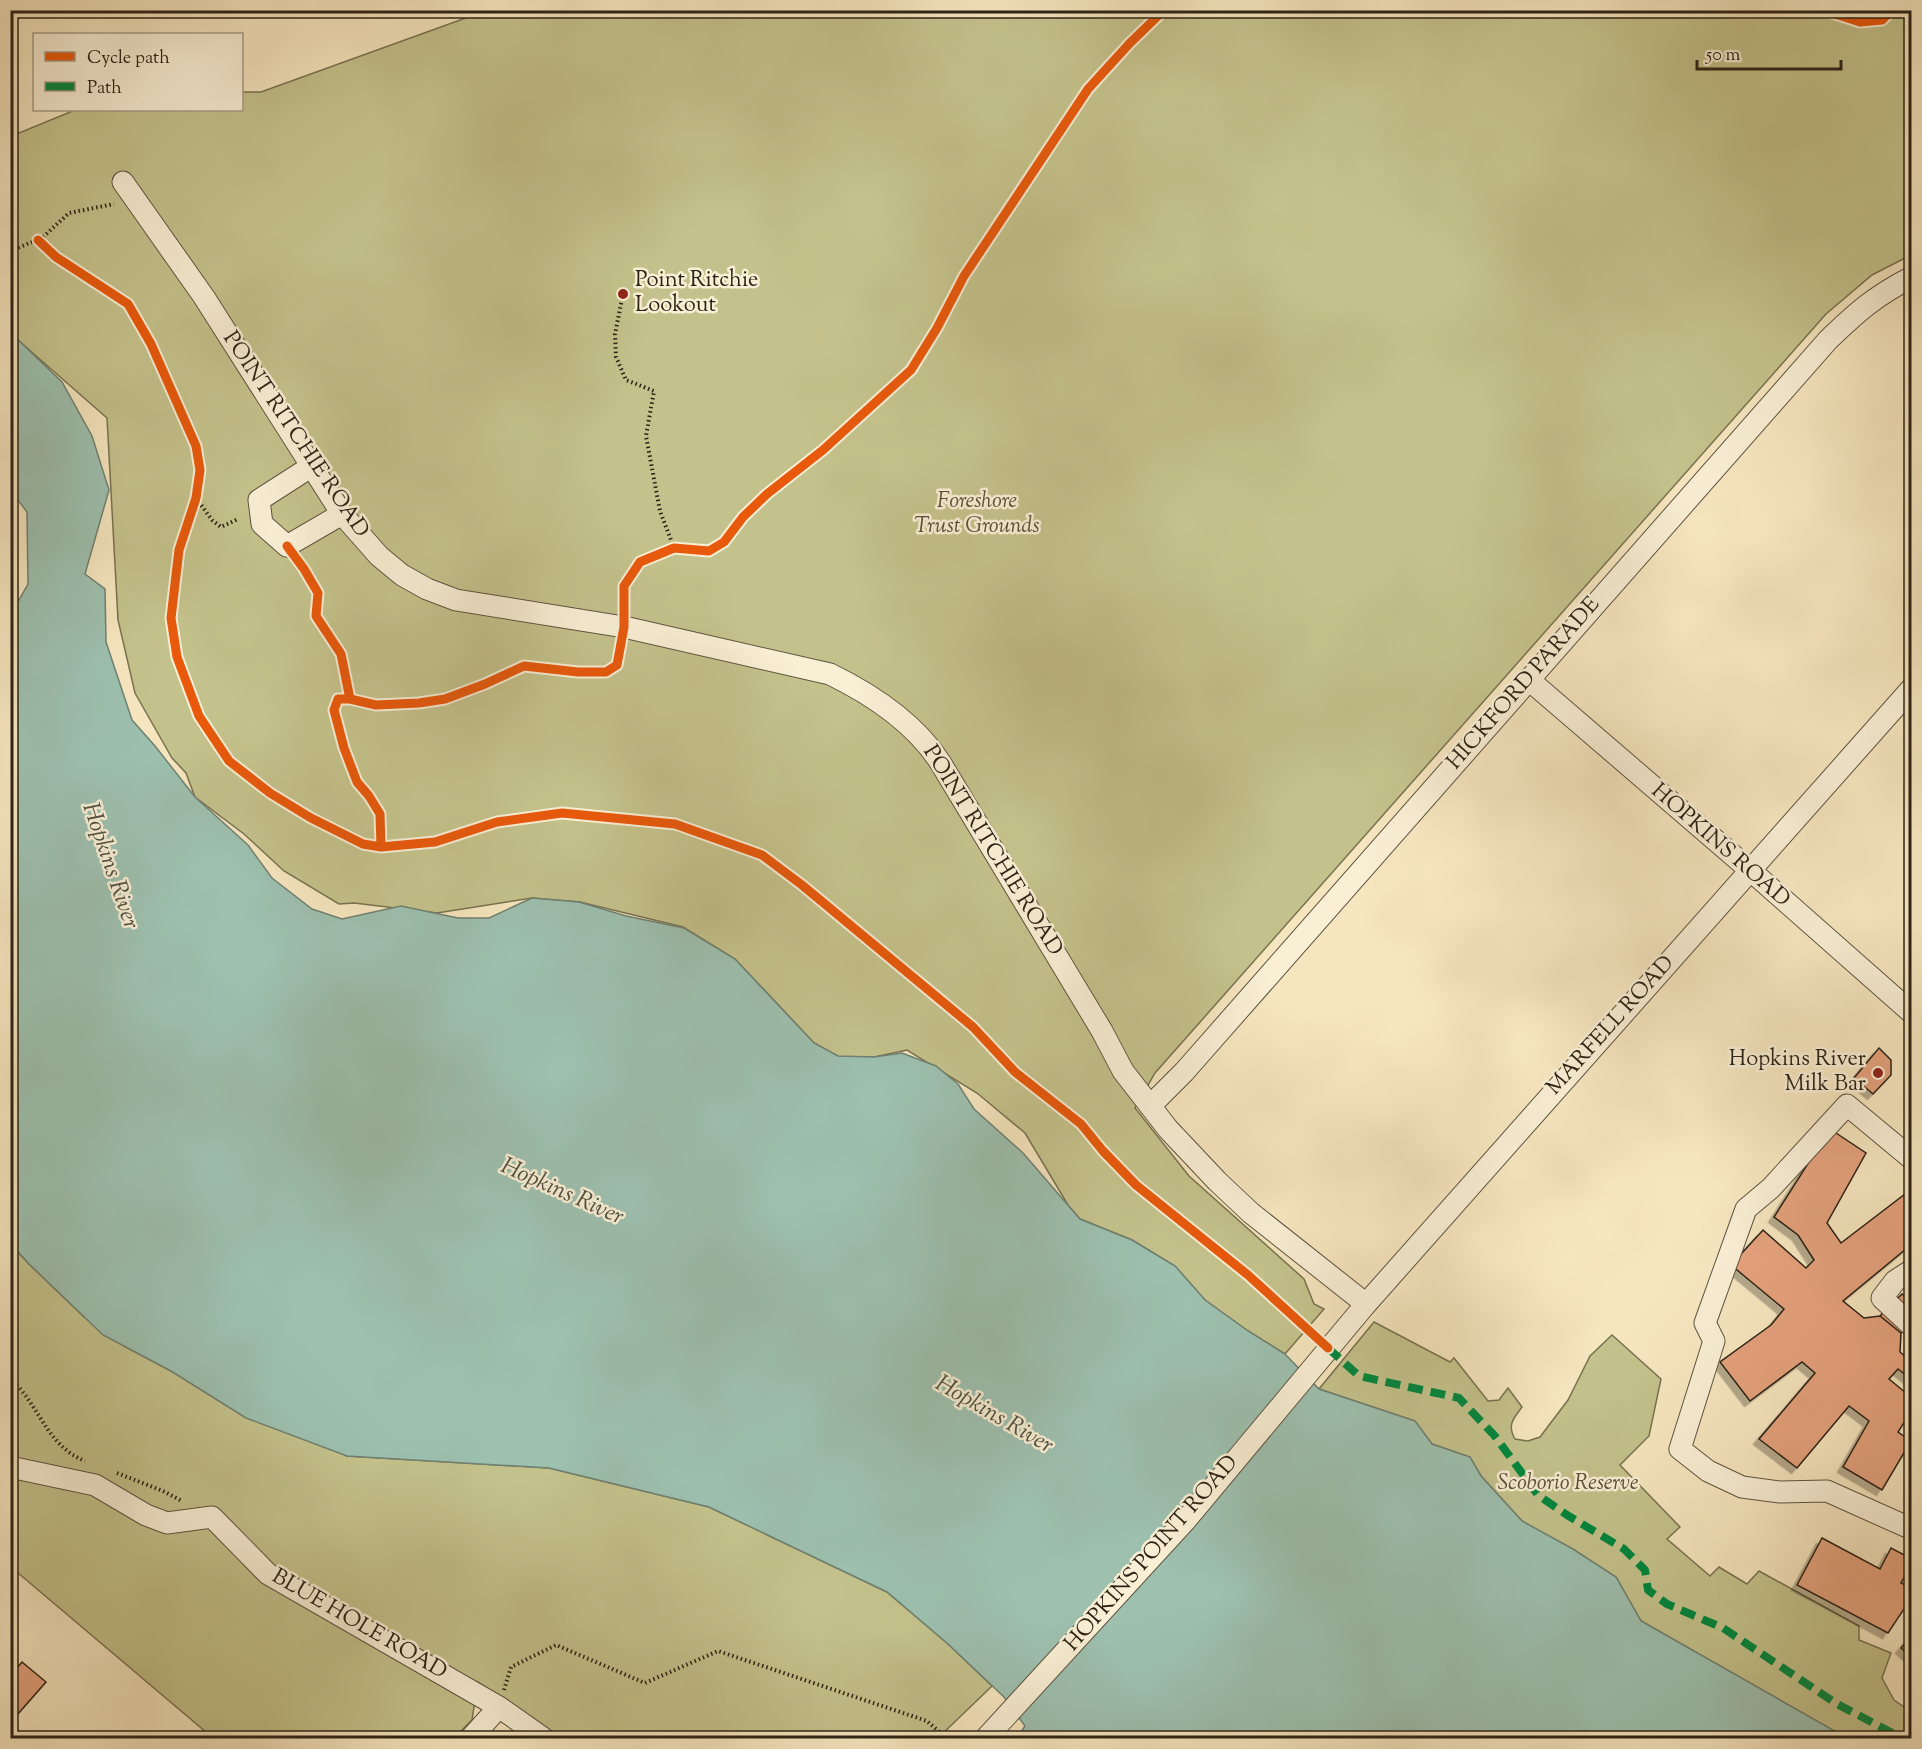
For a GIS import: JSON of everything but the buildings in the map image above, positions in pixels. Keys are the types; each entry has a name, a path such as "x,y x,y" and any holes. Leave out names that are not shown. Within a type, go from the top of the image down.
{"street":[{"name":"POINT RITCHIE ROAD","path":"129,190 204,297 342,514 379,556 402,575 456,600 624,627 830,674 879,701 907,723 934,752 1096,1021 1123,1071 1168,1129 1251,1213 1341,1287 1366,1304"},
{"name":"HICKFORD PARADE","path":"1150,1106 1192,1064 1828,340 1863,306 1911,277"},
{"path":"312,466 259,500 262,524 286,546 342,514"},
{"name":"HOPKINS ROAD","path":"1528,679 1750,870 1911,1013"},
{"name":"MARFELL ROAD","path":"1314,1366 1366,1304 1911,688"},
{"path":"1911,1160 1846,1105 1770,1188 1746,1209 1705,1323 1714,1341 1680,1449 1708,1471 1742,1487 1779,1492 1827,1491 1911,1529"},
{"path":"1911,1270 1895,1281 1882,1298 1911,1326"},
{"name":"HOPKINS POINT ROAD","path":"986,1738 1185,1521 1314,1366"},
{"name":"BLUE HOLE ROAD","path":"10,1467 95,1485 146,1515 167,1522 212,1517 268,1574 499,1707 543,1738"},
{"path":"471,1738 499,1707"}],"path":[{"path":"10,251 41,243 69,213 129,190"},
{"path":"623,294 615,334 616,357 626,380 654,391 646,436 660,511 669,549 686,549"},
{"path":"192,508 196,493"},
{"path":"196,493 212,520 221,527 238,519"},
{"path":"10,1379 19,1386 48,1432 72,1456 92,1464"},
{"path":"112,1471 183,1501"},
{"path":"499,1707 511,1667 556,1645 645,1683 718,1651 927,1721 946,1738"}],"green space":[{"name":"Foreshore Trust Grounds","path":"485,11 1911,11 1911,255 1872,275 1826,314 1155,1073 1135,1108 1189,1176 1304,1279 1314,1304 1324,1309 1285,1354 1205,1300 1175,1266 1132,1240 1080,1219 1068,1205 1025,1133 977,1093 907,1050 874,1057 838,1057 814,1043 735,959 683,927 580,902 532,898 437,913 354,903 339,904 284,871 244,834 195,797 186,773 172,758 135,693 118,620 107,418 11,334 10,141 14,135 73,111 243,111 243,92 261,92"},
{"path":"10,1244 84,1317 124,1346 347,1456 549,1468 709,1507 887,1592 948,1644 992,1686 938,1738 560,1738 478,1682 472,1720 454,1738 213,1738 11,1567"},
{"name":"Scoborio Reserve","path":"1374,1322 1450,1362 1454,1358 1488,1401 1499,1400 1508,1388 1522,1407 1512,1422 1511,1430 1515,1439 1528,1441 1540,1437 1568,1400 1590,1356 1612,1335 1661,1379 1649,1436 1620,1465 1680,1527 1667,1539 1710,1576 1719,1567 1747,1584 1759,1571 1859,1626 1859,1640 1891,1653 1882,1678 1894,1700 1911,1712 1911,1738 1846,1738 1641,1621 1616,1577 1522,1521 1481,1476 1470,1457 1432,1444 1414,1421 1319,1389"}],"water":[{"name":"Hopkins River","path":"10,332 62,382 92,436 109,490 85,574 105,589 106,642 132,720 195,797 248,845 272,878 312,909 342,919 401,906 458,918 489,918 532,898 579,902 626,916 684,928 735,959 814,1043 838,1056 874,1057 902,1053 936,1066 958,1084 974,1109 1023,1153 1080,1219 1132,1240 1175,1266 1205,1300 1285,1354 1319,1389 1415,1421 1432,1444 1470,1457 1481,1476 1522,1521 1573,1549 1616,1577 1641,1621 1847,1738 1017,1738 1025,1726 1004,1697 948,1644 887,1592 709,1507 549,1468 347,1456 246,1418 171,1371 103,1335 11,1244 10,616 28,584 27,512 11,491"}],"marked path":[{"path":"1328,1348 1359,1376 1459,1398 1494,1435 1538,1495 1624,1549 1645,1570 1648,1590 1667,1604 1723,1628 1837,1704 1902,1738"}],"cycle path":[{"path":"350,699 376,705 419,703 445,699 524,666 578,672 606,672 617,665 624,627 624,586 640,562 674,548 709,551 724,542 743,517 767,494 823,450 911,370 937,328 964,276 1088,89 1164,10"},
{"path":"1823,10 1860,22 1882,20 1892,10"},
{"path":"38,240 56,257 128,304 151,344 196,446 200,470 196,498 179,550 171,618 177,657 199,716 229,761 270,793 311,818 363,844 381,847 435,842 497,822 562,813 675,824 762,855 802,885 973,1027 1015,1072 1081,1124 1136,1185 1248,1275 1328,1348"},
{"path":"287,546 318,593 316,616 341,654 350,699 338,699 334,710 344,748 357,782 380,814 381,847"}],"place":[{"name":"Point Ritchie Lookout","path":"623,294"},
{"name":"Hopkins River Milk Bar","path":"1878,1073"}]}
